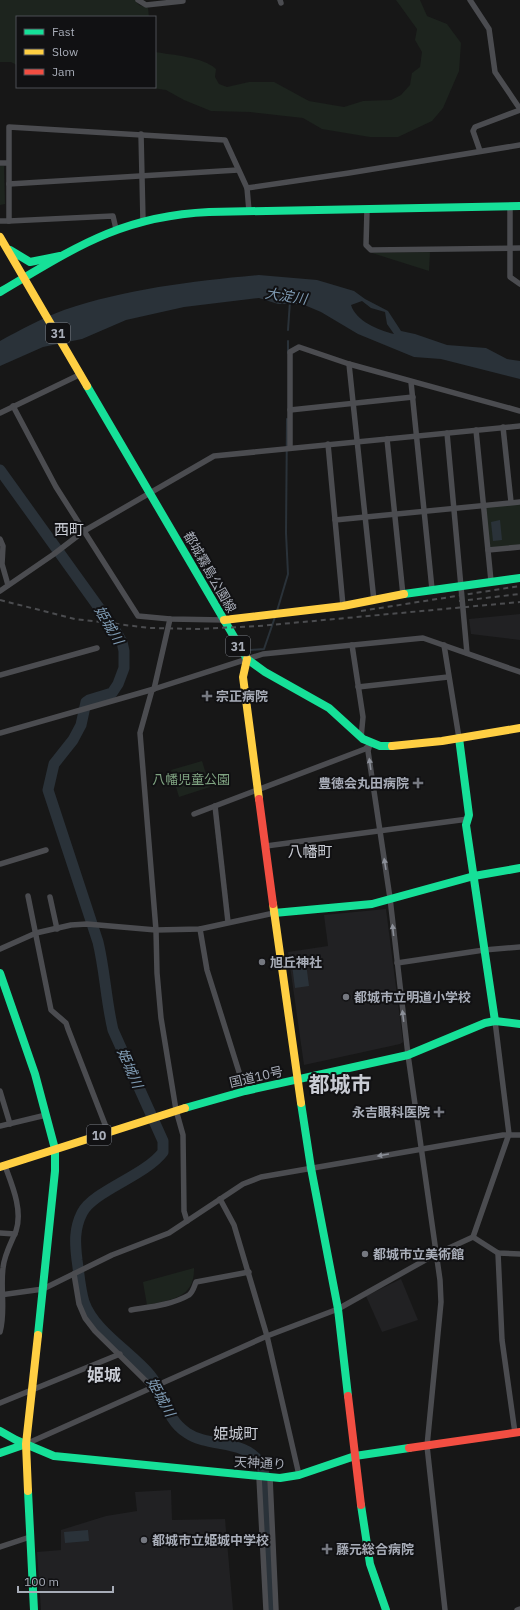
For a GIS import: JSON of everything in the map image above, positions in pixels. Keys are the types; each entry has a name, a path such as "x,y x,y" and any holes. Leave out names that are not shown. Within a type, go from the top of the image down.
{"main road":[{"path":"0,292 60,256 116,229 143,221 190,213 520,206"},
{"name":"都城霧島公園線","path":"0,237 9,249 24,278 37,297 247,659 258,669 333,710 361,738 370,744 385,747 410,746 520,728"},
{"path":"9,249 30,262 60,256"},
{"path":"224,620 343,606 432,589 520,578"},
{"path":"247,659 243,678 297,1080 311,1168 338,1309 364,1533 370,1564 386,1610"},
{"path":"459,738 469,815 466,825 495,1021"},
{"path":"274,913 372,904 474,876 520,868"},
{"path":"0,973 35,1074 55,1149 55,1171 30,1392 26,1444 34,1610"},
{"name":"国道10号","path":"3,1166 176,1110 246,1091 408,1054 485,1023 495,1021 520,1024"},
{"name":"天神通り","path":"0,1431 54,1456 269,1478 299,1475 355,1456 519,1433"},
{"path":"0,1454 26,1444"}],"street":[{"path":"138,0 146,5 183,1"},
{"path":"470,0 489,29 495,72 520,110 475,126 473,131 480,151"},
{"path":"9,221 9,127 225,140 247,188 249,211"},
{"path":"141,134 143,221"},
{"path":"247,188 520,145"},
{"path":"0,164 8,163"},
{"path":"9,184 238,170"},
{"path":"510,206 510,278 520,284"},
{"path":"367,210 366,245 372,250 520,248"},
{"path":"0,221 113,216 116,229"},
{"path":"287,448 290,410 290,352 299,347 349,364 411,382 520,411"},
{"path":"349,364 374,601"},
{"path":"0,413 80,372"},
{"path":"411,382 432,589"},
{"path":"290,410 413,397"},
{"path":"13,406 56,487 138,616 170,619 224,620"},
{"path":"0,591 54,554 84,531 214,456 520,426"},
{"path":"503,427 511,502"},
{"path":"476,430 491,581"},
{"path":"447,433 468,653"},
{"path":"387,439 403,595"},
{"path":"328,444 343,606"},
{"path":"335,520 520,502"},
{"path":"0,539 3,546 2,564 8,585"},
{"path":"488,550 520,547"},
{"path":"170,619 153,689 140,733 156,930 157,973 161,1018 176,1110 183,1135 185,1160 184,1211 187,1221"},
{"path":"0,733 153,689 263,654 423,638 520,672"},
{"path":"352,645 363,717 361,738"},
{"path":"444,645 459,738"},
{"path":"0,675 97,648"},
{"path":"358,687 448,676"},
{"path":"194,814 365,749 370,744"},
{"path":"370,744 368,751 390,898 408,1054 436,1254 441,1302 427,1446 445,1610"},
{"path":"215,806 228,922"},
{"path":"266,846 468,819"},
{"path":"0,864 46,850"},
{"path":"28,896 51,1010 66,1023 108,1132"},
{"path":"50,897 57,929"},
{"path":"0,949 36,933 71,925 87,924 156,930 200,929 274,913"},
{"path":"200,929 207,970 246,1091"},
{"path":"397,963 484,950 520,948"},
{"path":"26,1444 267,1336 338,1309 436,1254 473,1237 510,1134 495,1021"},
{"path":"0,1091 10,1124"},
{"path":"0,1126 46,1115"},
{"path":"2,1295 42,1289 112,1255 169,1233 243,1184 261,1177 510,1134 520,1135"},
{"path":"0,1332 4,1319 2,1295 3,1269 6,1255 15,1234 19,1218 15,1194 3,1166"},
{"path":"220,1199 234,1225 249,1272 267,1336 299,1475"},
{"path":"0,1233 15,1234"},
{"path":"473,1237 498,1253 520,1254"},
{"path":"498,1253 502,1340 519,1433"},
{"path":"131,1310 161,1305 189,1295 193,1291 196,1282 249,1272"},
{"path":"75,1274 80,1304 85,1318 95,1331 152,1387"},
{"path":"0,1403 120,1354"},
{"path":"259,1477 266,1610"},
{"path":"269,1478 276,1610"},
{"path":"0,1547 30,1538"}],"shaded area":[{"path":"520,614 520,640 471,634 469,619"},
{"name":"都城市立明道小学校","path":"386,909 403,1042 400,1044 304,1065 288,952 328,946 324,915"},
{"path":"401,1279 418,1320 382,1332 366,1296"},
{"name":"都城市立姫城中学校","path":"171,1490 172,1520 225,1519 233,1610 41,1610 37,1552 61,1550 61,1530 106,1516 137,1511 135,1492"}],"green space":[{"path":"0,0 135,0 139,5 148,8 149,16 16,16 16,64 11,62 0,62"},
{"path":"396,0 420,0 427,16 447,24 461,43 459,71 443,108 432,121 398,137 370,137 322,129 303,118 250,112 211,111 184,100 166,90 152,88 156,88 156,52 196,59 211,65 216,69 215,77 219,84 227,87 249,82 274,82 309,101 344,107 363,101 391,100 401,95 410,85 412,73 420,67 422,52 415,40 417,29"},
{"path":"0,166 4,166 5,204 0,205"},
{"path":"430,252 429,271 372,253"},
{"path":"520,502 520,547 488,550 483,505"},
{"name":"八幡児童公園","path":"202,761 210,787 179,797 171,770"},
{"path":"194,1268 193,1278 186,1292 173,1299 147,1305 143,1282"}],"water":[{"name":"大淀川","path":"259,275 317,280 354,291 365,299 388,311 401,331 415,334 447,345 486,348 507,359 520,361 520,379 441,359 414,357 358,334 321,312 302,304 278,304 259,298 184,307 126,320 82,339 43,347 0,366 0,341 39,320 64,310 136,291 234,277","holes":["362,301 371,308 385,312 387,324 394,334 368,324 358,316 351,305"]},
{"path":"500,520 502,540 493,541 491,522"},
{"path":"306,963 309,986 295,988 292,965"},
{"path":"88,1530 89,1541 65,1543 64,1532"}],"waterway":[{"name":"大淀川","path":"288,330 290,301"},
{"path":"288,341 288,353"},
{"path":"277,611 288,574 286,533 287,419"},
{"name":"姫城川","path":"0,470 115,630 122,642 124,651 124,668 118,684 112,693 86,702 81,725 73,740 54,764 48,790 98,942 113,1030 163,1141 163,1152 155,1161 144,1169 97,1198 88,1205 82,1213 76,1230 76,1242 77,1260 84,1302 89,1313 104,1332 150,1375 155,1382 169,1413 179,1427 196,1438 245,1450 253,1455 260,1463 263,1470 266,1489 271,1610"},
{"path":"251,650 264,649 275,617"}],"railway":[{"path":"361,611 520,586"},
{"path":"459,601 520,594"},
{"path":"0,600 75,619 150,628 199,629 259,626 520,602"}],"traffic: fast":[{"path":"0,292 51,262 98,237 149,220 177,215 209,212 520,206"},
{"path":"10,250 30,262 60,256"},
{"path":"87,386 247,659 265,672 329,708 363,739 380,746 392,746"},
{"path":"404,594 520,578"},
{"path":"459,738 469,815 466,825 495,1021"},
{"path":"274,913 372,904 474,876 520,868"},
{"path":"0,973 35,1074 55,1149 55,1171 38,1335"},
{"path":"185,1108 245,1091 408,1055 485,1023 495,1021 520,1024"},
{"path":"301,1103 311,1168 338,1309 348,1396"},
{"path":"0,1431 16,1440 54,1456 280,1478 299,1475 355,1456 409,1448"},
{"path":"0,1453 26,1444"},
{"path":"28,1491 34,1610"},
{"path":"361,1505 370,1564 386,1610"}],"traffic: slow":[{"path":"0,237 87,386"},
{"path":"224,620 343,606 404,594"},
{"path":"247,659 243,677 259,799"},
{"path":"392,746 442,741 520,728"},
{"path":"273,904 301,1103"},
{"path":"0,1167 185,1108"},
{"path":"28,1491 26,1444 38,1335"}],"traffic: jam":[{"path":"259,799 273,904"},
{"path":"348,1396 361,1505"},
{"path":"409,1448 520,1432"}],"place":[{"name":"宗正病院","path":"207,696"},
{"name":"豊徳会丸田病院","path":"418,783"},
{"name":"旭丘神社","path":"262,962"},
{"name":"都城市立明道小学校","path":"346,997"},
{"name":"永吉眼科医院","path":"439,1112"},
{"name":"都城市立美術館","path":"365,1254"},
{"name":"都城市立姫城中学校","path":"144,1540"},
{"name":"藤元総合病院","path":"327,1549"}],"district":[{"name":"西町","path":"69,529"},
{"name":"八幡町","path":"310,851"},
{"name":"都城市","path":"340,1084"},
{"name":"姫城","path":"104,1375"},
{"name":"姫城町","path":"236,1433"}]}
